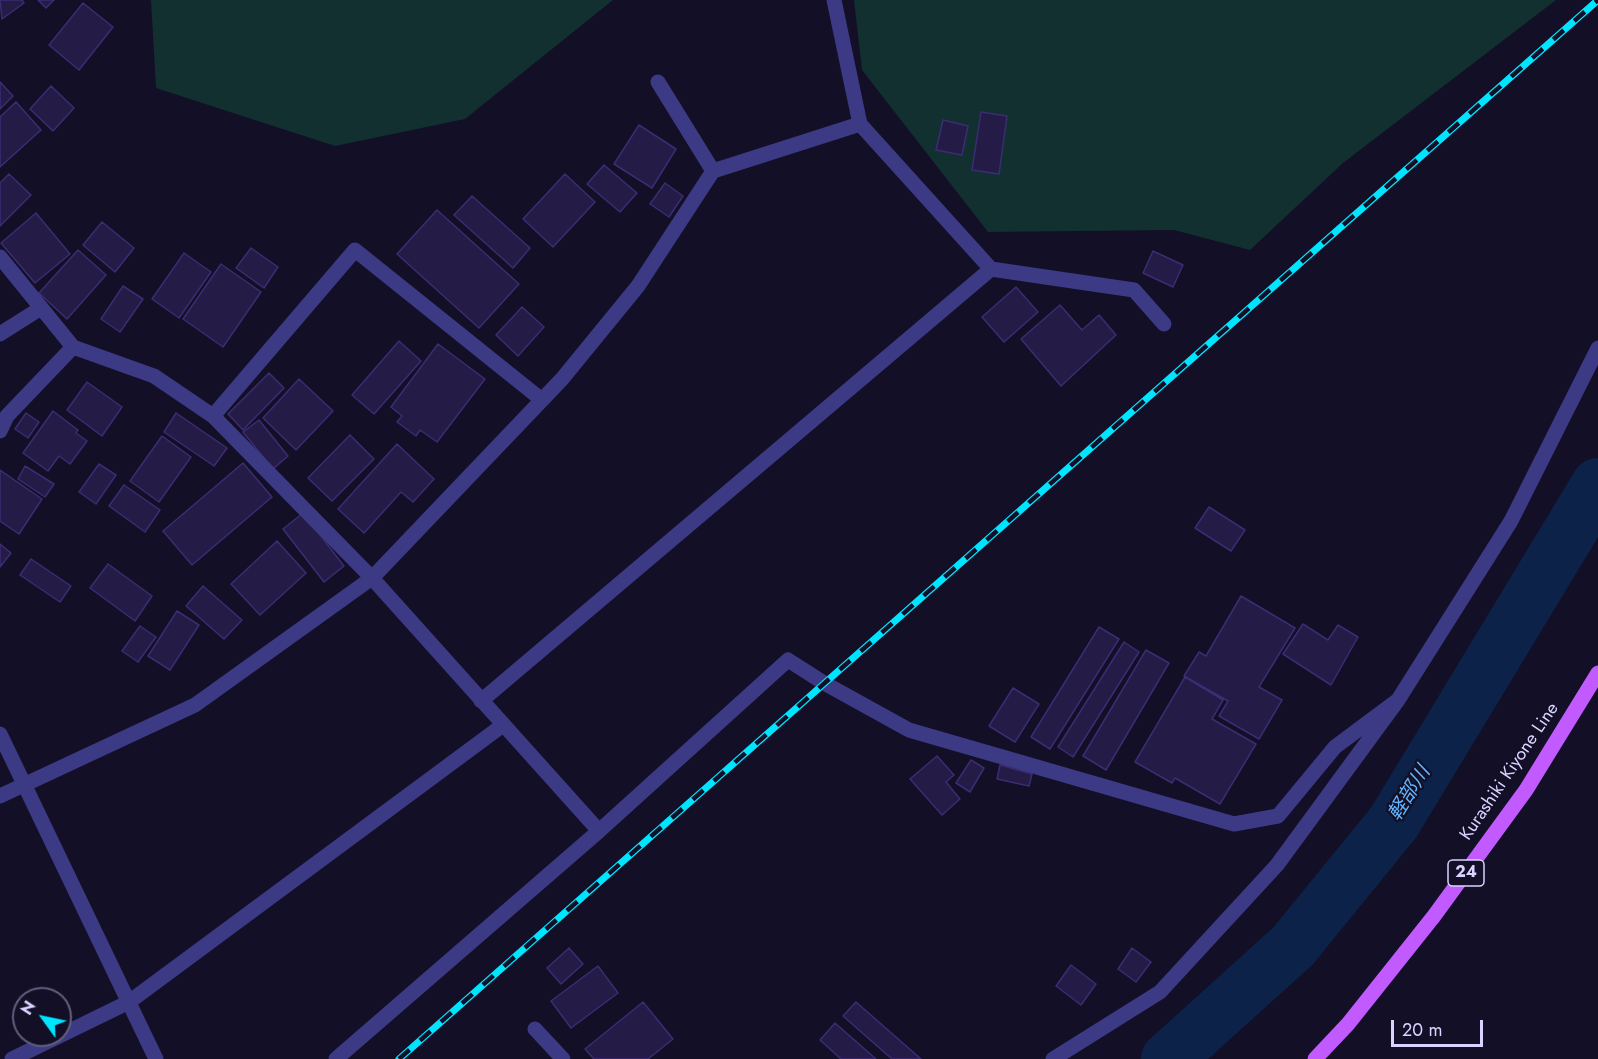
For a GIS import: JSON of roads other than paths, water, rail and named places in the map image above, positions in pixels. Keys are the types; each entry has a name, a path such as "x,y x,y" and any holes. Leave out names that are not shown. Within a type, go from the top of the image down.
{"main road":[{"name":"Kurashiki Kiyone Line","path":"1314,1059 1348,1024 1434,916 1526,790 1598,673"}],"street":[{"path":"834,0 860,124 991,269 1134,290 1164,324"},
{"path":"658,82 713,171"},
{"path":"0,796 195,705 372,578 542,400 639,286 713,171 860,124"},
{"path":"213,416 355,250 542,400"},
{"path":"0,257 73,347 154,376 213,416 372,578 599,831"},
{"path":"481,701 991,269"},
{"path":"0,334 41,308"},
{"path":"0,431 8,416 73,347"},
{"path":"1053,1059 1160,992 1277,865 1398,700 1511,521 1598,348"},
{"path":"336,1059 599,831 788,660 824,683 909,730 1234,824 1278,816 1335,747 1398,700"},
{"path":"12,1059 129,1002 503,725"},
{"path":"0,734 156,1059"},
{"path":"535,1029 563,1059"}],"waterway":[{"name":"軽部川","path":"1168,1059 1293,946 1394,822 1598,485"}],"railway":[{"path":"399,1059 1598,0"}]}
